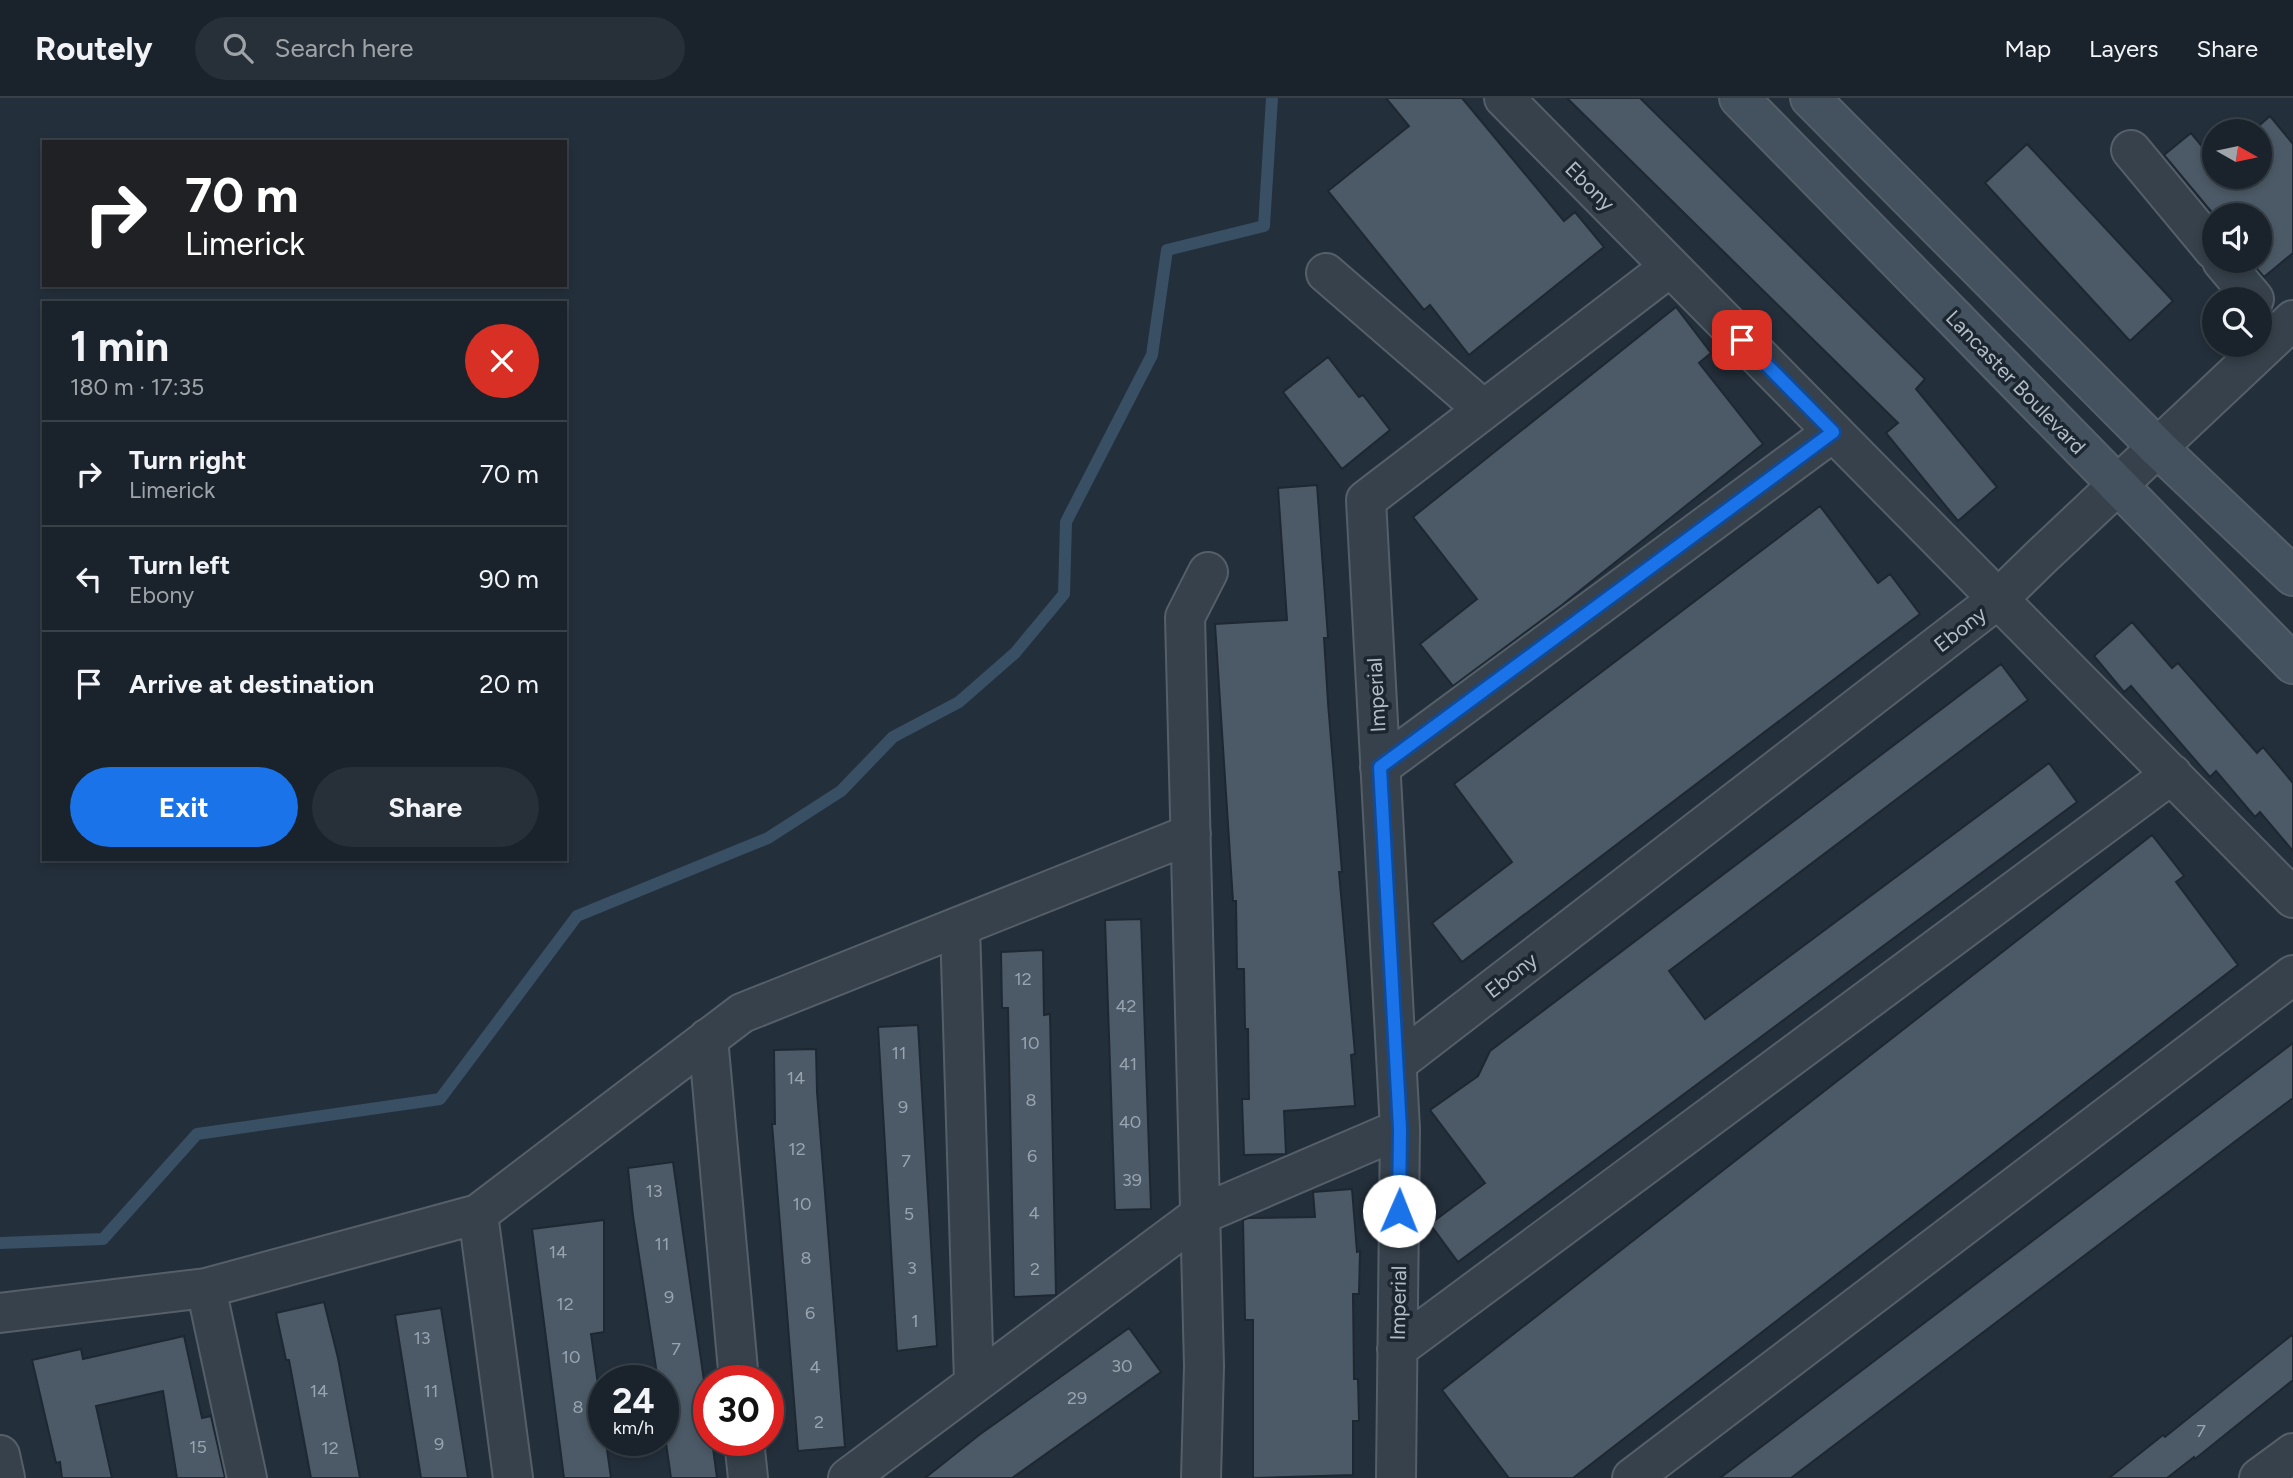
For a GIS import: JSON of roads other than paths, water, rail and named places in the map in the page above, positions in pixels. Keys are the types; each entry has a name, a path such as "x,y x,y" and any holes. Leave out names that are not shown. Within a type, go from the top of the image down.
{"main road":[{"name":"Lancaster Boulevard","path":"1740,98 2293,664"},
{"path":"1810,98 2158,448 2293,576"}],"street":[{"name":"Ebony","path":"1397,1063 1998,599 1503,98"},
{"path":"2131,150 2202,236"},
{"path":"1326,273 1483,409 1670,267"},
{"path":"2232,273 2244,287"},
{"path":"2278,319 2236,374 1998,599 2293,898"},
{"name":"Imperial","path":"1396,1478 1400,1129 1366,499 1483,409"},
{"path":"1380,767 1833,432"},
{"path":"1201,1478 1204,1366 1185,617 1208,572"},
{"path":"1397,1349 2172,774"},
{"path":"0,1313 206,1288 478,1214 742,1013 1191,834"},
{"path":"960,927 974,1382"},
{"path":"1632,1478 2293,975"},
{"path":"708,1038 738,1365"},
{"path":"848,1478 1200,1215 1400,1129"},
{"path":"478,1214 513,1478"},
{"path":"206,1288 247,1478"},
{"path":"2259,1478 2293,1453"},
{"path":"0,1455 5,1478"},
{"path":"746,1456 748,1478"}],"waterway":[{"path":"0,1243 103,1239 197,1134 440,1099 577,916 768,838 841,791 893,737 959,702 1015,653 1064,594 1066,522 1152,355 1167,250 1264,226 1272,98"}]}
